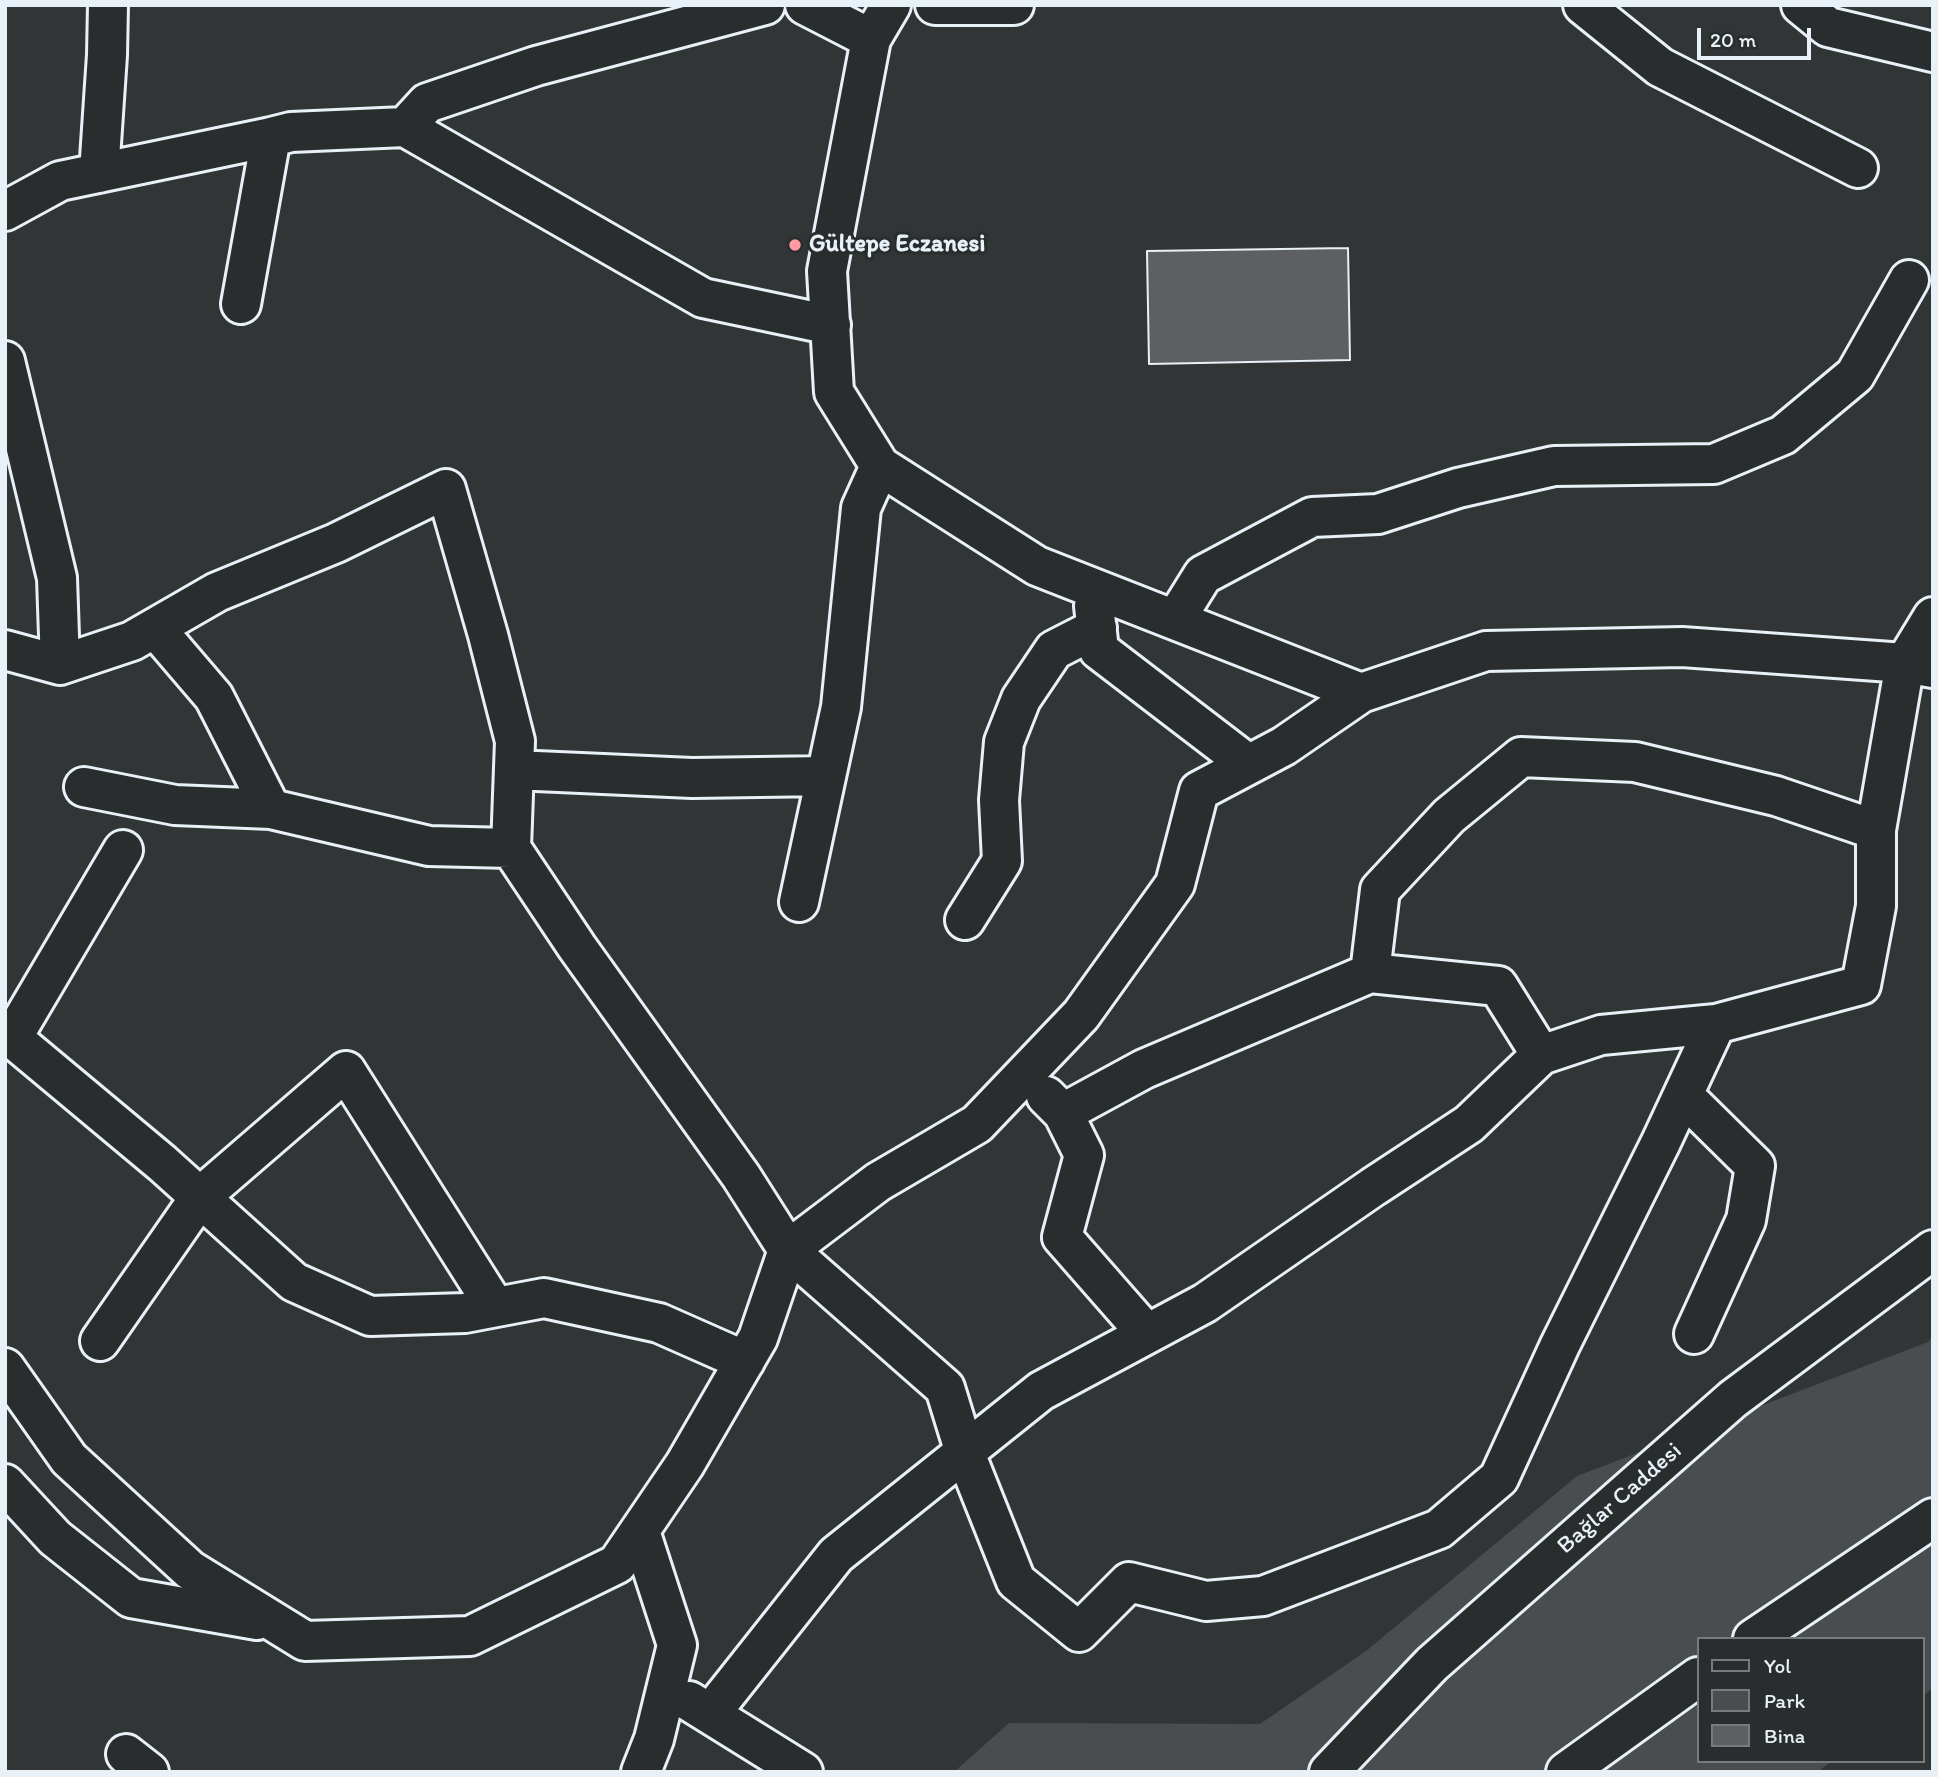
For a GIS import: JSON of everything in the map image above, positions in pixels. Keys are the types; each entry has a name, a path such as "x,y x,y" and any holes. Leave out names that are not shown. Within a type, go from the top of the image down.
{"street":[{"path":"99,173 108,5"},
{"path":"405,127 427,103 536,66 765,5"},
{"path":"805,5 871,38"},
{"path":"891,5 871,38 827,271 834,392 880,466 1037,566 1362,693"},
{"path":"935,5 1014,5"},
{"path":"1583,5 1660,67 1858,168"},
{"path":"1801,5 1828,27 1933,52"},
{"path":"5,211 60,181 291,132 405,127 703,298 831,325"},
{"path":"241,304 271,137"},
{"path":"1175,620 1203,575 1312,517 1378,514 1458,488 1554,466 1714,464 1783,435 1855,375 1909,279"},
{"path":"5,361 57,578 60,665"},
{"path":"799,902 841,707 861,508 880,466"},
{"path":"5,650 60,665 132,641 217,592 336,543 446,489 515,741 511,848 577,947 741,1177 788,1250 945,1388 965,1453 1016,1581 1079,1633 1129,1582 1206,1601 1263,1596 1439,1529 1499,1478 1560,1345 1716,1024"},
{"path":"1093,588 1099,650 1248,764"},
{"path":"710,1714 836,1555 1041,1391 1205,1303 1469,1124 1541,1055 1601,1035 1716,1024 1861,985 1876,906 1876,830 1933,617"},
{"path":"155,628 214,697 271,808"},
{"path":"965,920 1002,861 999,800 1004,742 1021,699 1054,650 1097,628"},
{"path":"5,1368 69,1458 191,1570 305,1641 470,1636 617,1564 685,1464 758,1338 788,1250 877,1182 977,1124 1081,1014 1175,884 1199,791 1284,746 1362,693 1486,651 1682,647 1919,665"},
{"path":"1370,973 1380,890 1449,817 1521,757 1635,762 1776,796 1876,830"},
{"path":"514,770 692,778 826,776"},
{"path":"84,787 175,805 271,808 429,846 511,848"},
{"path":"123,850 9,1035 162,1163 294,1282 370,1316 465,1313 544,1298 659,1323 745,1361"},
{"path":"1063,1114 1144,1069 1370,973 1498,986 1541,1055"},
{"path":"100,1341 200,1197 346,1070 495,1307"},
{"path":"1026,1073 1063,1114 1084,1155 1062,1237 1147,1335"},
{"path":"1683,1095 1755,1166 1746,1220 1694,1334"},
{"name":"Bağlar Caddesi","path":"1329,1772 1432,1664 1733,1399 1933,1250"},
{"path":"5,1484 54,1538 131,1598 275,1623"},
{"path":"1757,1637 1933,1518"},
{"path":"640,1531 677,1646 654,1739 640,1772"},
{"path":"1566,1772 1696,1677"},
{"path":"667,1687 803,1772"}],"green space":[{"path":"1933,1336 1933,1688 1924,1695 1924,1637 1696,1637 1696,1763 1829,1763 1817,1772 954,1772 1009,1723 1260,1724 1366,1651 1577,1476 1928,1342"}],"building":[{"path":"1348,248 1350,360 1149,364 1147,251"}],"place":[{"name":"Gültepe Eczanesi","path":"795,245"}]}
